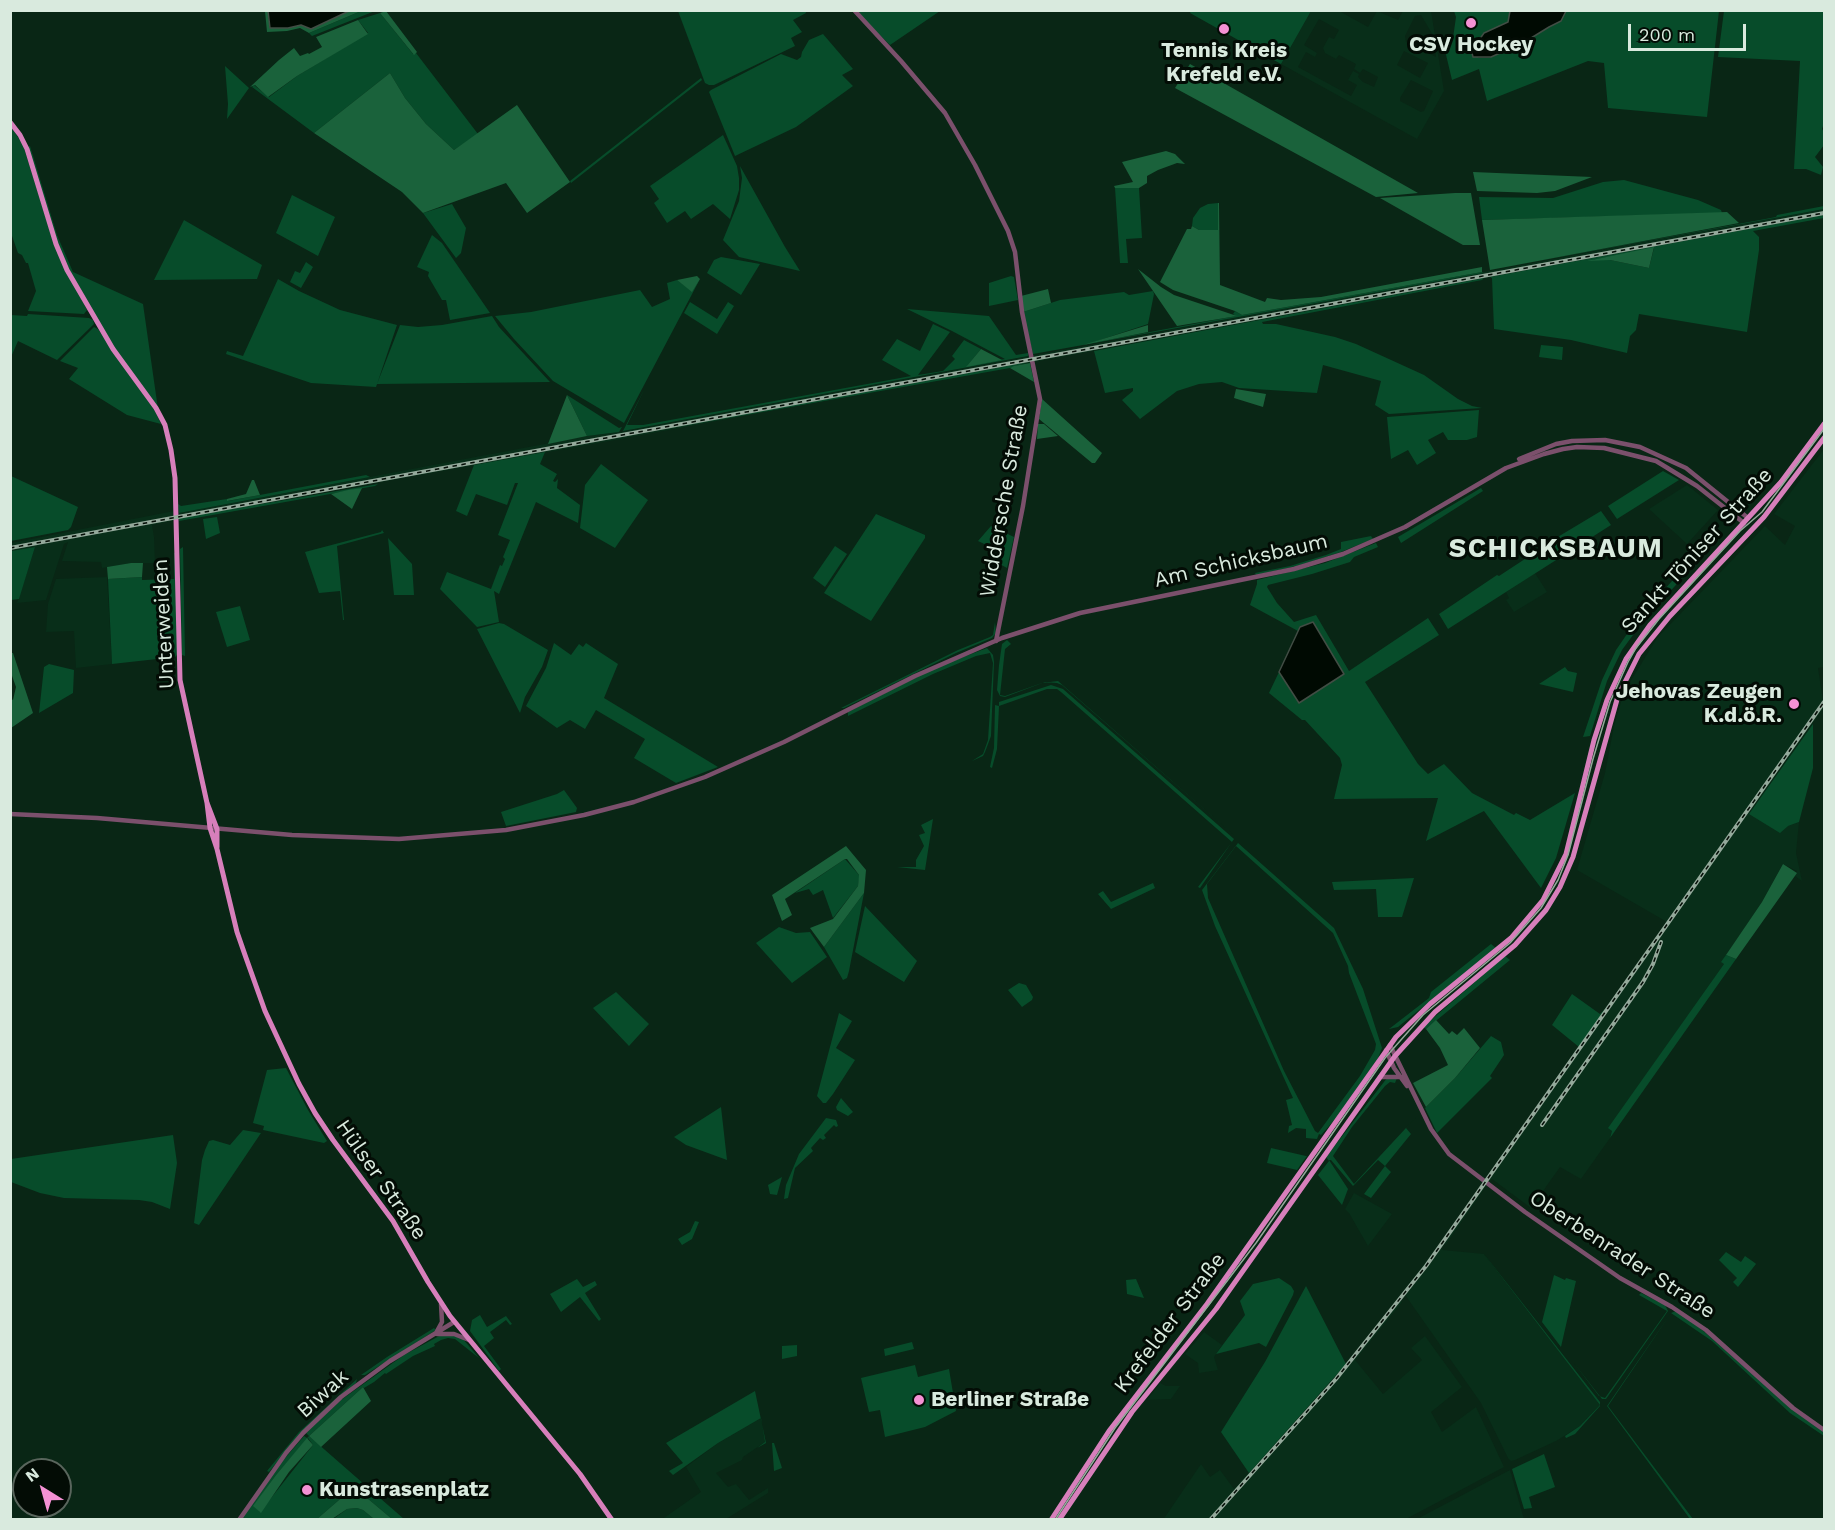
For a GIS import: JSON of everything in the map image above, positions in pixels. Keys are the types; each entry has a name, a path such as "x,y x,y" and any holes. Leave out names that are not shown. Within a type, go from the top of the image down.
{"main road":[{"name":"Unterweiden","path":"10,122 27,149 53,237 67,270 113,350 163,421 173,458 180,680 207,803 210,828"},
{"name":"Sankt Töniser Straße","path":"1318,1147 1388,1047 1404,1028 1511,938 1543,900 1566,854 1606,700 1623,665 1650,625 1781,482 1824,424"},
{"name":"Sankt Töniser Straße","path":"1325,1155 1393,1059 1429,1018 1515,945 1546,910 1565,878 1573,857 1618,696 1633,664 1655,632 1764,518 1824,438"},
{"name":"Unterweiden","path":"207,803 217,829"},
{"name":"Hülser Straße","path":"210,828 244,955 265,1011 299,1084 333,1140 393,1221 441,1304 580,1474 612,1520"},
{"name":"Hülser Straße","path":"217,829 217,849"},
{"name":"Krefelder Straße","path":"1051,1520 1109,1431 1194,1321 1318,1147"},
{"name":"Krefelder Straße","path":"1059,1520 1132,1412 1216,1309 1325,1155"},
{"path":"1065,1520 1067,1508"}],"street":[{"name":"Widdersche Straße","path":"854,10 902,61 945,113 1008,231 1015,252 1022,312 1040,399 1023,506 996,641"},
{"name":"Am Schicksbaum","path":"10,814 97,818 331,838 399,839 506,830 584,815 634,802 705,777 784,742 946,661 1002,638 1080,614 1319,563 1391,534 1511,462 1563,442 1594,440 1630,444 1647,449 1686,468 1746,520"},
{"name":"Am Schicksbaum","path":"1496,473 1554,451 1578,447 1604,448 1656,461 1746,520"},
{"path":"1000,620 1002,638"},
{"name":"Oberbenrader Straße","path":"1388,1047 1401,1077 1415,1097"},
{"name":"Oberbenrader Straße","path":"1393,1059 1435,1135 1449,1154 1525,1212 1620,1278 1706,1329 1793,1408 1824,1430"},
{"path":"1380,1077 1401,1077"},
{"path":"434,1335 442,1322 441,1304"},
{"name":"Biwak","path":"239,1520 286,1453 325,1412 371,1374 454,1322"},
{"path":"434,1335 449,1333 470,1340"}],"shaded area":[{"path":"268,10 349,11 311,29 301,25 270,28"},
{"path":"805,10 806,13 793,20 802,32 791,38 795,46 714,85 705,83 678,11"},
{"path":"1191,10 1311,11 1281,64 1190,13"},
{"path":"265,11 268,11 270,28 301,25 311,29 349,11 361,11 309,33 300,28 267,32"},
{"path":"361,11 375,11 312,36 309,33"},
{"path":"386,11 417,52 414,55 380,13"},
{"path":"855,11 940,11 890,45"},
{"path":"1311,11 1341,11 1368,27 1377,11 1398,20 1403,11 1431,11 1444,91 1417,139 1281,64","holes":["1421,15 1434,37 1436,57 1406,42 1405,36 1415,16","1319,19 1339,30 1334,39 1329,37 1323,48 1325,53 1336,59 1339,55 1356,64 1354,69 1360,73 1363,69 1378,77 1374,87 1363,82 1358,77 1359,74 1353,71 1348,80 1357,85 1351,96 1298,67 1306,52 1315,57 1317,53 1304,45","1404,51 1428,63 1420,78 1397,65","1411,80 1433,91 1424,111 1421,112 1400,101"]},
{"path":"1454,11 1510,11 1508,22 1484,33 1478,58 1489,58 1561,21 1566,11 1719,11 1707,117 1608,108 1604,63 1588,61 1487,101 1479,69 1452,80 1443,42 1453,38 1456,17"},
{"path":"1510,11 1566,11 1561,21 1523,43 1491,57 1473,57 1475,46 1484,33 1508,22"},
{"path":"1724,11 1824,11 1824,123 1822,129 1824,145 1815,157 1823,167 1821,175 1806,169 1794,169 1800,61 1718,57"},
{"path":"380,13 413,54 416,53 478,134 454,150 426,124 405,98 390,73 314,133 252,87 254,85 269,97 297,76 368,33 358,20"},
{"path":"358,20 368,34 297,76 268,97 255,85 250,87 294,48 300,56 309,54 322,47 316,37"},
{"path":"823,34 853,69 842,75 853,86 796,127 735,156 709,92 781,54 797,60 801,57 809,40"},
{"path":"1190,64 1418,193 1376,197 1175,88"},
{"path":"225,66 249,88 227,119 228,104"},
{"path":"390,73 405,98 426,124 454,150 517,105 570,182 527,213 506,183 423,213 402,192 314,133"},
{"path":"701,78 702,80 571,183 570,181"},
{"path":"10,125 23,145 54,244 87,310 84,314 28,311 36,291 28,263 18,253 11,233"},
{"path":"723,135 737,166 739,178 739,190 730,219 713,204 691,219 685,211 667,223 654,203 659,199 650,186"},
{"path":"30,146 57,235 73,272 143,304 158,409 116,352 71,273 58,245 28,147"},
{"path":"1166,151 1175,154 1185,164 1177,163 1158,170 1147,176 1147,183 1139,188 1115,188 1114,186 1133,182 1122,162"},
{"path":"740,166 800,271 739,257 723,240 739,201 742,178"},
{"path":"1473,172 1592,177 1555,191 1537,193 1477,191"},
{"path":"1624,180 1698,200 1721,210 1722,213 1482,220 1479,197 1553,198 1603,182"},
{"path":"1115,188 1139,188 1142,238 1126,239 1128,263 1120,263"},
{"path":"1471,193 1480,245 1463,245 1380,198"},
{"path":"292,195 335,217 318,256 276,233"},
{"path":"1218,203 1218,230 1199,230 1192,226 1193,218 1200,208"},
{"path":"1218,203 1220,285 1265,302 1267,298 1281,300 1321,297 1482,267 1482,272 1242,315 1173,290 1160,282 1187,229 1191,229 1192,226 1199,230 1218,230"},
{"path":"452,204 466,228 461,253 456,258 423,213"},
{"path":"1824,206 1824,209 1489,270 1776,217"},
{"path":"1824,209 1824,215 615,440 179,518 179,513 587,436 621,432"},
{"path":"1727,212 1739,223 1490,270 1482,220"},
{"path":"1824,215 1824,218 1753,231 1759,237 1759,250 1747,332 1639,314 1636,330 1630,336 1627,353 1571,340 1494,329 1492,278 1490,277","holes":["1654,248 1649,268 1610,260 1593,260"]},
{"path":"184,220 262,265 257,279 154,280"},
{"path":"432,235 442,243 490,313 450,320 446,300 442,300 428,276 429,272 417,267"},
{"path":"1654,247 1649,268 1610,260 1587,261"},
{"path":"721,257 760,264 741,295 707,273 714,260"},
{"path":"306,262 313,267 301,288 290,282 295,271 300,273"},
{"path":"1138,269 1174,295 1237,316 1177,326"},
{"path":"1482,272 1033,354 1023,312 1060,300 1153,291 1148,324 1091,343 1236,316 1233,314 1235,311 1242,315"},
{"path":"697,276 700,279 692,292 677,280"},
{"path":"1014,277 1018,300 989,306 989,283"},
{"path":"1484,278 1262,322 1335,337 1356,344 1424,375 1458,399 1482,408 1389,414 1375,405 1381,381 1323,365 1317,393 1239,388 1222,382 1199,384 1177,391 1140,419 1122,400 1133,391 1133,388 1105,393 1094,351"},
{"path":"278,279 340,310 397,325 376,387 311,383 226,354 227,351 243,356"},
{"path":"700,279 624,423 553,381 495,316 531,312 640,290 652,307 670,299 667,283 677,280 692,291"},
{"path":"1048,289 1051,303 1023,312 1021,296"},
{"path":"690,302 717,319 728,302 734,306 717,334 684,313"},
{"path":"907,309 989,316 1016,355 1028,353 1028,356 623,431 644,390 627,425 643,425 911,376 882,360 897,339 920,351 933,324 950,332 918,375 943,371 955,359 952,356 964,340 981,349 967,366 1005,359"},
{"path":"28,314 89,318 94,324 57,360 18,341 11,357 11,315 27,316"},
{"path":"492,316 499,327 550,382 377,384 400,325 418,327 442,325"},
{"path":"1148,325 1148,332 1083,345"},
{"path":"94,327 98,329 155,411 161,424 127,415 69,379 78,368 60,361"},
{"path":"1541,345 1563,347 1562,360 1539,357"},
{"path":"981,349 1002,360 966,367"},
{"path":"1029,362 1010,368 644,433 778,408"},
{"path":"1030,363 1034,382 1010,368 1014,366"},
{"path":"1236,389 1266,394 1263,407 1234,398"},
{"path":"567,395 619,428 622,427 619,432 587,436"},
{"path":"567,395 587,436 548,444"},
{"path":"1042,399 1102,453 1095,463 1092,463 1039,419"},
{"path":"1479,410 1477,437 1467,440 1448,440 1443,432 1428,440 1436,453 1417,465 1408,450 1391,459 1387,417"},
{"path":"1038,424 1044,424 1058,436 1037,439"},
{"path":"1824,449 1824,667 1818,668 1824,707 1749,813 1788,826 1799,822 1796,853 1802,881 1795,876 1797,871 1783,864 1762,902 1722,962 1724,964 1609,1128 1612,1131 1610,1138 1581,1179 1560,1167 1531,1208 1492,1179 1489,1182 1486,1179 1667,922 1577,870 1605,773 1614,726 1624,692 1657,638 1765,526 1785,545 1795,526 1774,514"},
{"path":"545,452 540,464 557,474 553,481 558,479 557,488 580,505 578,523 536,502 499,594 494,591 499,622 477,627 440,589 447,572 491,589 500,565 502,566 505,559 503,557 510,540 498,535 518,483 515,483 507,505 476,494 467,516 456,511 474,465"},
{"path":"601,464 648,500 615,548 580,528 585,485"},
{"path":"1663,471 1679,480 1617,519 1608,506"},
{"path":"366,475 370,477 179,513 178,504 181,506 227,499 228,501"},
{"path":"11,476 78,507 71,527 68,530 11,541"},
{"path":"252,480 260,495 227,501 227,499 246,494"},
{"path":"378,484 375,486 179,521 179,518"},
{"path":"1687,485 1718,510 1687,544 1649,509"},
{"path":"362,488 352,509 331,494 348,490"},
{"path":"1481,488 1483,491 1401,543 1398,537"},
{"path":"174,511 175,520 152,525 155,563 131,563 102,568 101,562 62,561 68,542 64,544 46,600 17,603 35,547 11,551 11,543"},
{"path":"1601,511 1611,525 1448,629 1439,614 1531,553"},
{"path":"876,514 925,535 925,538 871,621 824,593"},
{"path":"217,517 220,533 206,539 203,519"},
{"path":"991,526 1014,537 1007,568 992,560 999,551 978,541"},
{"path":"382,530 384,533 337,546 343,620 340,591 319,593 305,552"},
{"path":"1371,536 1373,539 1341,552 1297,566 1256,575 1255,573 1290,566 1326,555 1341,549 1341,542"},
{"path":"388,538 412,564 414,595 394,595"},
{"path":"1376,543 1378,547 1354,557 1350,562 1267,587 1277,603 1294,622 1316,615 1349,671 1428,618 1439,635 1365,682 1418,764 1428,774 1444,764 1472,793 1514,815 1516,813 1530,820 1575,793 1556,858 1541,888 1484,811 1426,841 1438,798 1334,799 1342,765 1340,758 1305,720 1302,720 1269,693 1279,672 1299,703 1323,638 1300,626 1298,631 1250,605 1257,580 1325,563"},
{"path":"835,546 847,554 825,587 813,578"},
{"path":"35,547 19,599 11,600 11,551"},
{"path":"183,547 185,656 182,655 180,549"},
{"path":"174,553 176,553 178,654 175,657 112,664 108,579 142,577 142,580 174,579"},
{"path":"143,563 142,577 108,579 107,567"},
{"path":"1681,571 1685,575 1644,620 1622,650 1607,681 1590,736 1583,737 1602,680 1616,650 1636,621"},
{"path":"1535,573 1547,592 1514,612 1506,600 1509,598 1506,592"},
{"path":"107,577 112,664 76,668 74,631 46,632 48,604 56,579"},
{"path":"240,606 250,640 227,647 216,612"},
{"path":"995,622 996,633 992,638 841,708 958,650 990,637 993,635"},
{"path":"1313,622 1344,674 1299,703 1279,672 1300,627"},
{"path":"499,623 548,650 542,667 525,697 520,713 477,629"},
{"path":"1007,640 1011,644 1005,649 1000,695 1005,696 1043,683 1005,697 1000,696 997,690 1002,644"},
{"path":"554,643 571,655 579,644 583,647 586,643 618,664 604,698 718,767 676,783 634,758 645,739 596,710 585,729 570,720 557,728 526,706 546,668"},
{"path":"987,648 993,655 994,662 991,736 983,756 972,761 983,754 988,740 993,663 990,653 976,656 933,674 848,716 848,712 932,669"},
{"path":"11,653 13,653 33,713 11,728 10,698 13,700 16,687 11,673"},
{"path":"49,664 74,670 73,693 39,713 44,667"},
{"path":"1565,667 1568,671 1577,673 1573,692 1539,684"},
{"path":"1058,681 1235,836 1062,685 1048,682"},
{"path":"1051,685 1063,689 1234,839 1232,842 1057,689 1047,689 999,706 999,702"},
{"path":"995,705 999,706 997,749 992,768 990,767 994,748"},
{"path":"1813,724 1813,768 1799,822 1788,826 1780,833 1749,814"},
{"path":"564,790 577,808 576,812 506,826 501,812"},
{"path":"933,819 925,870 897,867 916,867 916,860 924,846 919,835 925,833 921,825"},
{"path":"1231,843 1200,888 1198,887"},
{"path":"1238,843 1334,928 1363,989 1382,1048 1378,1058 1337,1117 1321,1135 1319,1134 1317,1139 1306,1138 1306,1129 1296,1128 1288,1133 1289,1126 1292,1125 1286,1100 1293,1098 1215,926 1202,890","holes":["1236,846 1333,933 1348,966 1376,1044 1360,1076 1318,1133 1284,1071 1208,898 1207,884"]},
{"path":"846,846 866,870 864,893 824,947 810,928 833,919 858,886 859,875 847,859 785,899 792,915 782,921 772,895"},
{"path":"845,859 859,875 858,886 833,918 823,890 813,895 809,889 795,893"},
{"path":"1783,864 1797,873 1736,959 1726,955 1762,902"},
{"path":"1414,878 1402,917 1378,917 1376,889 1334,890 1332,882"},
{"path":"1153,883 1155,888 1111,909 1098,894 1103,891 1111,902"},
{"path":"864,893 849,971 847,978 843,980 824,947"},
{"path":"865,906 917,961 904,982 855,952"},
{"path":"779,927 796,933 810,932 827,957 792,983 756,943"},
{"path":"1491,944 1496,948 1398,1027 1389,1029 1429,998 1431,992"},
{"path":"1726,955 1736,959 1610,1138 1612,1131 1608,1128 1724,964 1721,962"},
{"path":"1505,956 1510,960 1426,1029 1423,1027"},
{"path":"1019,983 1026,985 1033,997 1022,1007 1008,990"},
{"path":"616,992 649,1024 629,1046 593,1008"},
{"path":"1572,994 1600,1014 1608,1006 1579,1047 1552,1025"},
{"path":"839,1013 852,1021 836,1048 855,1060 833,1094 826,1103 823,1103 817,1096"},
{"path":"1436,1020 1449,1034 1452,1031 1457,1035 1464,1028 1480,1048 1455,1078 1426,1107 1413,1083 1448,1065 1440,1048 1426,1029"},
{"path":"1491,1036 1501,1042 1504,1055 1490,1076 1492,1078 1437,1133 1425,1108 1455,1078"},
{"path":"286,1068 327,1141 324,1143 263,1130 264,1126 253,1123 267,1070"},
{"path":"1387,1078 1397,1078 1395,1083 1390,1082 1385,1086 1352,1127 1333,1156 1354,1184 1418,1115 1406,1128 1411,1134 1385,1166 1378,1160 1353,1186 1329,1160 1348,1189 1342,1205 1318,1175 1329,1161 1326,1157"},
{"path":"841,1098 853,1112 848,1116 837,1110 836,1107"},
{"path":"721,1107 727,1160 686,1145 674,1137"},
{"path":"826,1118 836,1120 838,1126 834,1125 824,1135 826,1138 823,1140 820,1138 811,1148 813,1151 795,1168 788,1198 784,1199 786,1185 799,1154"},
{"path":"243,1130 261,1133 199,1225 194,1223 202,1160 209,1141 230,1145"},
{"path":"173,1135 177,1163 170,1209 139,1200 64,1198 40,1193 11,1182 11,1159"},
{"path":"1271,1148 1307,1156 1297,1170 1267,1163"},
{"path":"1385,1166 1391,1172 1371,1198 1364,1194"},
{"path":"782,1177 777,1195 770,1194 768,1185"},
{"path":"1483,1183 1486,1186 1446,1244 1441,1242"},
{"path":"1354,1193 1392,1214 1368,1246 1345,1209"},
{"path":"695,1221 699,1222 692,1239 682,1245 678,1239 690,1232"},
{"path":"1438,1246 1443,1250 1484,1254 1600,1405 1580,1426 1556,1441 1515,1460 1511,1461 1508,1458 1481,1403 1403,1292"},
{"path":"1726,1252 1741,1262 1745,1256 1756,1264 1738,1287 1733,1282 1737,1278 1719,1260"},
{"path":"1484,1254 1600,1402 1600,1405"},
{"path":"1554,1275 1565,1280 1566,1278 1576,1281 1561,1347 1542,1322"},
{"path":"1279,1278 1291,1286 1294,1291 1266,1347 1259,1343 1216,1354 1245,1315 1240,1301 1253,1284"},
{"path":"577,1279 583,1287 595,1281 597,1285 585,1293 601,1319 599,1321 580,1297 561,1312 550,1294"},
{"path":"1136,1279 1144,1298 1127,1294 1126,1280"},
{"path":"1306,1286 1346,1364 1249,1473 1221,1432 1265,1362"},
{"path":"1641,1293 1665,1305 1668,1311 1606,1399 1600,1396 1605,1398 1667,1311 1639,1295"},
{"path":"1399,1299 1402,1302 1355,1360 1383,1394 1422,1360 1411,1348 1425,1336 1462,1387 1431,1412 1442,1432 1476,1407 1504,1467 1406,1519 1163,1520 1201,1464 1210,1477 1220,1470 1234,1489 1324,1390"},
{"path":"1676,1311 1700,1328 1793,1410 1824,1432 1824,1436 1790,1413 1712,1341 1671,1313"},
{"path":"1671,1313 1608,1406 1693,1519 1690,1519 1607,1406"},
{"path":"480,1315 487,1327 506,1316 512,1324 510,1325 506,1320 490,1332 494,1338 484,1346 501,1369 499,1371 470,1331 472,1320"},
{"path":"434,1328 436,1330 365,1375 361,1375 387,1357"},
{"path":"1204,1332 1222,1345 1214,1357 1218,1370 1199,1373 1198,1363 1185,1354"},
{"path":"448,1334 463,1339 479,1358 455,1339 448,1338 413,1356 363,1387 309,1436 306,1433 341,1400 404,1355 441,1335"},
{"path":"912,1342 914,1349 885,1356 884,1349"},
{"path":"797,1345 797,1356 782,1359 782,1346"},
{"path":"915,1365 918,1377 949,1369 956,1411 925,1427 885,1437 880,1410 869,1412 861,1378"},
{"path":"357,1379 356,1383 299,1435 269,1472 267,1471 299,1432"},
{"path":"1160,1383 1166,1386 1180,1386 1171,1399 1147,1400"},
{"path":"363,1387 371,1401 321,1447 309,1436"},
{"path":"755,1391 761,1418 718,1443 673,1475 669,1471 683,1463 666,1443"},
{"path":"1600,1405 1575,1434 1566,1438 1565,1436 1580,1426"},
{"path":"761,1418 765,1442 742,1460 716,1473 728,1487 736,1484 749,1500 768,1488 768,1493 726,1519 661,1520 701,1492 686,1467 718,1443"},
{"path":"304,1436 307,1438 309,1436 404,1519 392,1519 354,1487 317,1519 241,1520 280,1464","holes":["308,1438 313,1445 260,1512 254,1506 276,1475"]},
{"path":"307,1438 313,1445 289,1472 261,1513 253,1506"},
{"path":"772,1443 774,1443 782,1468 774,1471"},
{"path":"1544,1454 1555,1487 1529,1497 1532,1508 1524,1509 1512,1469"},
{"path":"1510,1470 1524,1519 1417,1519 1472,1490"},
{"path":"354,1487 392,1519 374,1519 357,1508 347,1509 332,1519 317,1519"},
{"path":"357,1508 374,1519 332,1520 347,1509"}],"tram line":[{"path":"1055,1520 1115,1428 1256,1243 1385,1058 1423,1015 1510,943 1541,908 1558,880 1568,855 1610,702 1636,648 1659,619 1740,531 1762,512 1824,429"}],"railway":[{"path":"10,548 1824,213"},
{"path":"1210,1520 1336,1379 1426,1266 1824,702"},
{"path":"1542,1125 1643,982 1661,942"}],"place":[{"name":"CSV Hockey","path":"1471,23"},
{"name":"Tennis Kreis Krefeld e.V.","path":"1224,29"},
{"name":"Jehovas Zeugen K.d.ö.R.","path":"1794,704"},
{"name":"Berliner Straße","path":"919,1400"},
{"name":"Kunstrasenplatz","path":"307,1490"}],"district":[{"name":"SCHICKSBAUM","path":"1556,549"}]}
